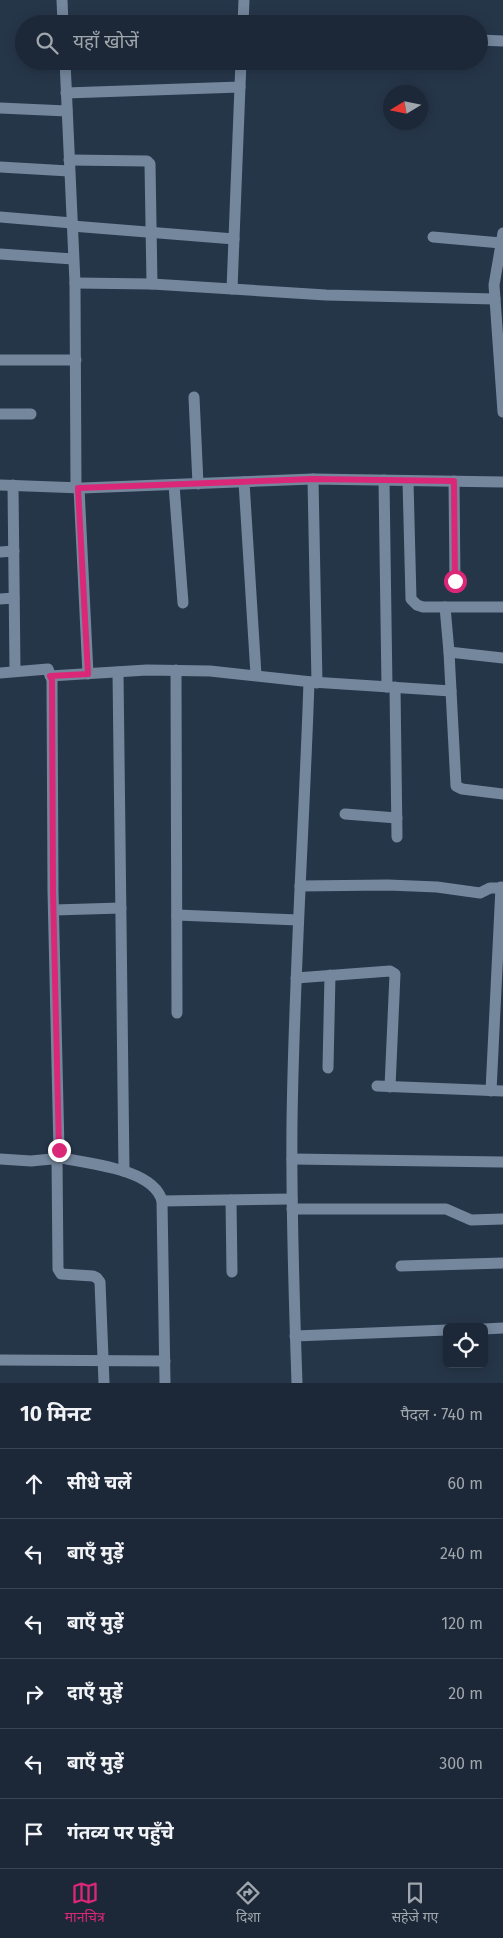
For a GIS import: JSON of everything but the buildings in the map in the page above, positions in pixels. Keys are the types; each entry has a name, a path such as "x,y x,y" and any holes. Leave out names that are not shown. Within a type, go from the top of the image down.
{"street":[{"path":"62,0 63,15"},
{"path":"243,15 244,0"},
{"path":"488,40 503,41"},
{"path":"65,70 75,284 77,488 88,674"},
{"path":"232,289 241,70"},
{"path":"66,93 240,87"},
{"path":"0,108 67,111"},
{"path":"0,167 69,166 147,161 151,168 152,284"},
{"path":"0,217 72,225 234,238"},
{"path":"433,237 502,238 495,275 495,299 503,412"},
{"path":"0,254 73,259"},
{"path":"75,284 152,284 326,295 495,299"},
{"path":"0,360 76,360"},
{"path":"194,397 198,484"},
{"path":"0,414 31,414"},
{"path":"297,1383 292,1159 298,920 313,682 313,479"},
{"path":"0,485 77,488 313,479 503,482"},
{"path":"384,480 397,837"},
{"path":"408,481 411,599 417,605 423,607 503,607"},
{"path":"454,481 455,581"},
{"path":"244,482 256,675"},
{"path":"13,485 15,670"},
{"path":"174,485 183,603"},
{"path":"0,552 14,551"},
{"path":"0,599 14,598"},
{"path":"445,607 450,652 456,786 462,789 503,794"},
{"path":"450,652 503,658"},
{"path":"0,673 15,670 48,669 52,680 59,1150 58,1269 61,1274 93,1276 98,1278 100,1282 104,1383"},
{"path":"50,676 176,670 256,675 313,682 451,691"},
{"path":"176,670 177,1013"},
{"path":"118,672 124,1171"},
{"path":"345,814 397,818"},
{"path":"300,886 437,886 480,893 490,888 502,888 499,993 491,1091"},
{"path":"54,910 121,908"},
{"path":"177,916 298,920"},
{"path":"296,978 390,971 395,974 390,1087"},
{"path":"328,1068 330,975"},
{"path":"377,1086 503,1091"},
{"path":"0,1159 31,1161 59,1158 124,1171 139,1177 156,1189 162,1201 165,1383"},
{"path":"292,1159 503,1162"},
{"path":"162,1201 231,1200 446,1209 471,1220 503,1219"},
{"path":"231,1200 232,1272"},
{"path":"401,1266 503,1263"},
{"path":"488,1328 503,1328"},
{"path":"295,1336 443,1330"},
{"path":"0,1360 165,1361"}],"route":[{"path":"59,1150 53,892 52,680 50,676 88,674 78,488 313,479 454,481 455,581"}]}
